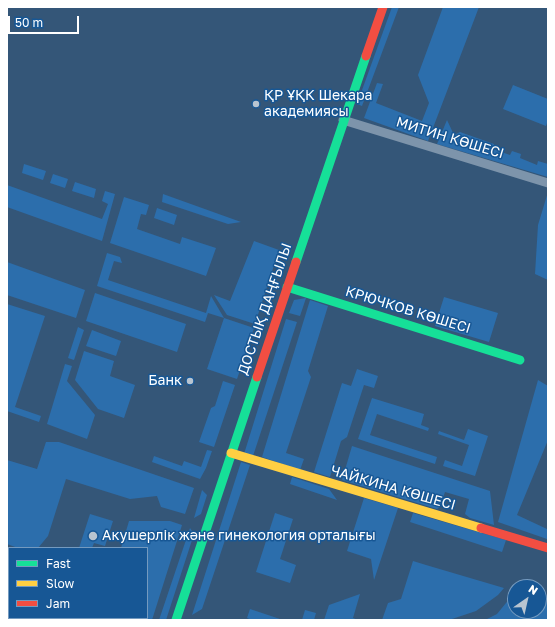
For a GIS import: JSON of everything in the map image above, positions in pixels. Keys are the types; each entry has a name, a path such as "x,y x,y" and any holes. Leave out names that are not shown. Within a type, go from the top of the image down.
{"main road":[{"name":"ДОСТЫҚ ДАҢҒЫЛЫ","path":"176,620 343,120 383,7"},
{"name":"КРЮЧКОВ КӨШЕСІ","path":"287,287 520,360"},
{"name":"ЧАЙКИНА КӨШЕСІ","path":"231,453 548,548"}],"street":[{"name":"МИТИН КӨШЕСІ","path":"343,120 548,183"}],"shaded area":[{"path":"392,7 399,7 362,106 357,104"},
{"path":"443,7 479,7 428,141 364,118 377,83 383,84 376,103 422,121 429,103 418,75"},
{"path":"513,85 548,99 548,120 546,126 503,109"},
{"path":"447,120 454,135 460,132 494,144 493,149 510,155 512,151 521,154 520,158 537,165 538,161 548,164 548,177 437,144"},
{"path":"24,164 46,171 43,180 22,173"},
{"path":"53,174 68,179 65,188 50,183"},
{"path":"75,182 96,189 94,198 72,191"},
{"path":"7,185 102,219 108,204 102,201 105,191 115,194 102,241 7,207"},
{"path":"548,192 548,280 535,274 538,225"},
{"path":"163,194 241,222 228,224 162,202"},
{"path":"124,197 149,205 146,215 141,214 137,229 180,244 182,237 216,248 206,276 110,243"},
{"path":"157,208 177,215 174,225 154,218"},
{"path":"254,241 279,250 255,324 227,315 214,295 230,301"},
{"path":"107,253 120,257 122,263 114,261 108,280 206,313 211,296 224,318 208,313 205,322 97,286"},
{"path":"7,262 85,290 76,318 7,295"},
{"path":"95,293 186,324 177,352 86,321"},
{"path":"444,297 498,313 489,342 435,326"},
{"path":"306,298 300,316 289,313 294,300"},
{"path":"310,300 328,306 308,371 311,377 286,453 304,459 300,470 262,457"},
{"path":"7,304 45,316 15,407 41,416 39,422 7,411"},
{"path":"224,318 254,328 237,379 207,369"},
{"path":"286,319 297,322 253,456 244,454"},
{"path":"78,327 84,330 74,360 68,358"},
{"path":"92,330 121,341 116,356 86,346"},
{"path":"84,351 114,361 110,376 135,385 124,418 98,409 75,380"},
{"path":"65,364 72,366 67,381 95,415 87,439 47,424"},
{"path":"357,369 378,376 374,388 364,385 347,437 341,441 330,477 314,472 342,383 351,386"},
{"path":"538,380 548,386 548,440 517,515 547,529 547,539 498,522"},
{"path":"223,381 235,385 214,447 199,442 211,408 215,406"},
{"path":"372,398 424,414 421,425 429,428 428,431 377,414 370,435 437,457 435,464 358,439"},
{"path":"468,429 488,436 475,476 443,466 445,460 462,466 469,445 438,434 439,431 464,440"},
{"path":"46,442 59,442 194,488 185,514 161,507 157,496 130,499 66,479 48,536 39,547 15,547 7,544 7,460 37,469"},
{"path":"352,446 490,491 494,525 470,518 465,514 469,499 445,492 440,507 437,509 342,480"},
{"path":"207,450 212,451 200,479 152,462 154,456 182,466 184,461 201,467"},
{"path":"241,462 250,465 202,609 192,615"},
{"path":"292,477 329,489 337,500 290,484"},
{"path":"202,490 207,495 201,514 194,518"},
{"path":"364,498 398,508 374,580 371,559 347,551"},
{"path":"275,513 293,519 280,559 296,565 290,583 256,572"},
{"path":"413,513 506,540 502,552 410,522"},
{"path":"90,514 113,521 105,546 94,543 92,547 79,547"},
{"path":"129,521 170,521 182,525 152,620 98,620 148,619 148,547 121,547"},
{"path":"190,528 194,534 166,620 159,620"},
{"path":"413,561 504,588 498,595 476,611 452,619 382,620 388,603 401,599"},
{"path":"360,594 353,618 358,620 324,620 329,605"},
{"path":"507,602 507,619 547,619 548,603 548,620 485,620 497,614"},
{"path":"250,609 283,620 252,620 247,618"},
{"path":"305,610 316,613 314,620 302,620"}],"traffic: fast":[{"path":"296,262 366,56"},
{"path":"287,287 520,360"},
{"path":"176,620 257,377"}],"traffic: slow":[{"path":"231,453 481,528"}],"traffic: jam":[{"path":"366,56 383,7"},
{"path":"257,377 296,262"},
{"path":"481,528 548,548"}],"place":[{"name":"ҚР ҰҚК Шекара академиясы","path":"256,104"},
{"name":"Банк","path":"190,381"},
{"name":"Акушерлік және гинекология орталығы","path":"93,536"}]}
